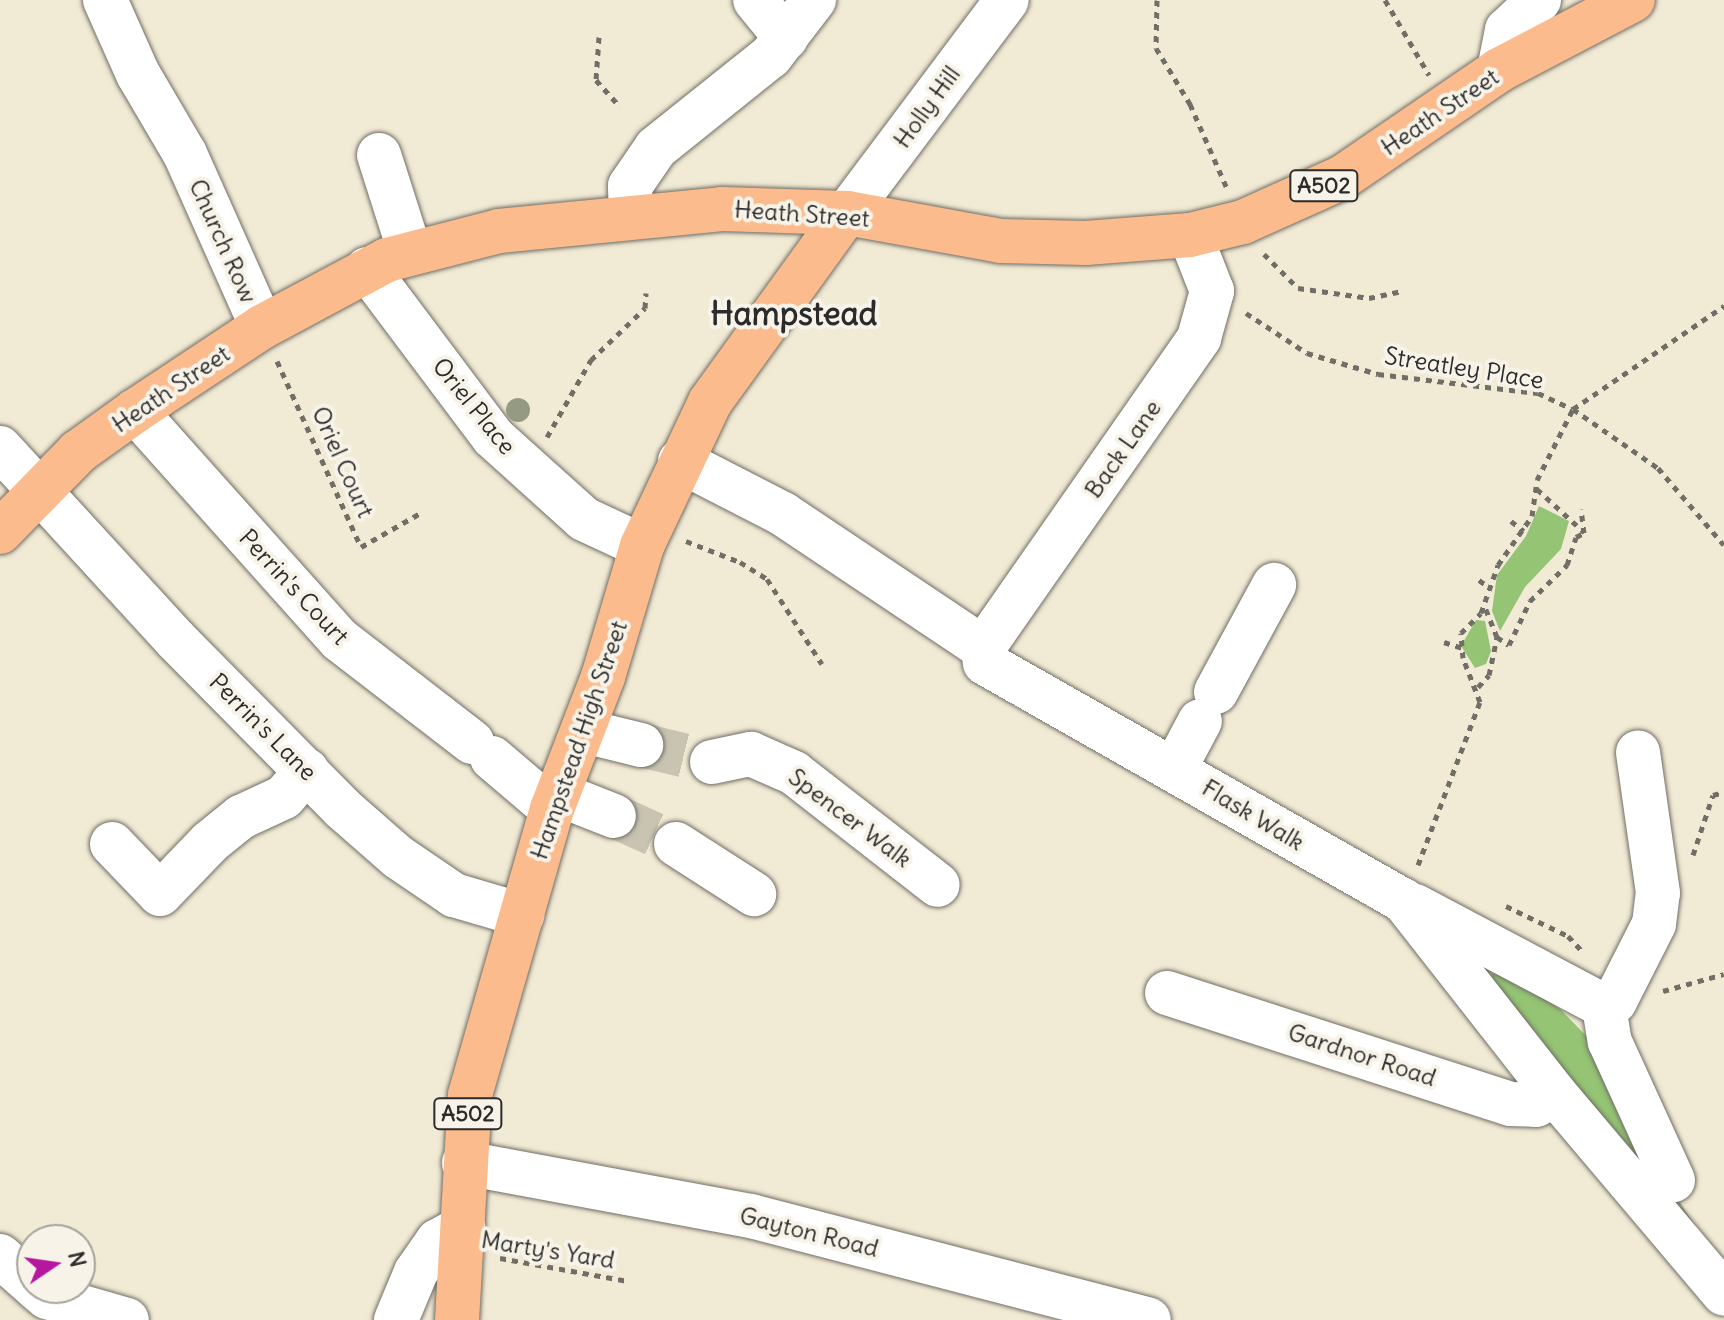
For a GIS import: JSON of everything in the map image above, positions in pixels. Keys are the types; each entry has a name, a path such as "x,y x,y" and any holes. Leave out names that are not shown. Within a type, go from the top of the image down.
{"main road":[{"name":"Heath Street","path":"0,532 38,490 135,411 262,327 367,269 410,252 499,231 631,216 744,209 847,213 1001,241 1086,243 1190,235 1237,209 1343,177 1499,70 1633,0"},
{"name":"Hampstead High Street","path":"457,1320 470,1095 555,801 584,731 647,537 710,402 749,343 847,213"}],"street":[{"name":"Church Row","path":"105,0 138,74 185,154 262,327"},
{"name":"Church Row","path":"137,0 163,67 185,154"},
{"path":"755,0 786,38"},
{"path":"631,216 630,186 656,148 786,38 814,0"},
{"name":"Holly Hill","path":"847,213 1007,0"},
{"path":"1499,70 1507,30 1539,0"},
{"path":"379,155 410,252"},
{"path":"1190,235 1212,291"},
{"name":"Oriel Place","path":"367,269 493,437 584,519 647,537"},
{"name":"Back Lane","path":"983,648 1199,338 1212,291"},
{"name":"Perrin's Court","path":"135,411 340,640 482,750 555,801 614,816"},
{"name":"Perrin's Lane","path":"0,448 175,639 342,808 422,875 454,895 522,915"},
{"name":"Flask Walk","path":"680,461 783,514 983,648 985,663 1175,768 1411,882 1556,1095 1724,1294"},
{"path":"1175,768 1274,585"},
{"path":"584,731 641,745"},
{"path":"1638,752 1658,893 1654,924 1609,1004 1610,1042 1673,1180"},
{"name":"Spencer Walk","path":"712,762 751,754 794,773 938,885"},
{"path":"112,844 160,894 210,842 241,817 284,797 307,771"},
{"path":"676,844 754,894"},
{"path":"1411,882 1609,1004"},
{"name":"Gardnor Road","path":"1167,993 1511,1104 1536,1105 1556,1095"},
{"name":"Gayton Road","path":"464,1163 751,1216 1149,1320"},
{"path":"396,1320 431,1251 463,1241"},
{"path":"0,1256 16,1274"},
{"path":"62,1304 113,1318"}],"path":[{"path":"1157,0 1156,48 1190,104 1237,209 1274,267 1298,288 1369,298 1403,291"},
{"path":"1385,0 1448,104"},
{"path":"599,37 596,80 620,107"},
{"name":"Streatley Place","path":"1212,291 1307,353 1378,374 1538,393 1573,409 1658,468 1724,545"},
{"path":"528,469 591,360 645,308 646,293"},
{"path":"1411,882 1480,702 1478,687 1462,648 1461,633 1484,605 1498,565 1524,531 1537,489 1573,409 1724,306"},
{"name":"Oriel Court","path":"262,327 361,547 422,512"},
{"path":"1537,489 1584,533"},
{"path":"1581,509 1584,533"},
{"path":"1511,521 1524,531"},
{"path":"1497,637 1509,645 1523,612 1567,565 1576,537 1584,533"},
{"path":"647,537 740,562 767,579 822,664"},
{"path":"1479,580 1490,588"},
{"path":"1478,687 1489,675 1497,637 1484,605"},
{"path":"1444,642 1462,648"},
{"path":"1658,893 1684,882 1713,795 1724,792"},
{"path":"1609,1004 1724,974"},
{"name":"Marty's Yard","path":"463,1241 628,1281"}],"green space":[{"path":"1539,506 1569,521 1561,549 1525,587 1500,631 1492,611 1497,575 1526,536"},
{"path":"1476,620 1485,621 1491,651 1486,664 1475,668 1461,646"},
{"path":"1503,968 1561,1010 1595,1045 1672,1190 1716,1258 1486,978"}],"tunnel":[{"path":"641,745 712,762"},
{"path":"614,816 676,844"}],"district":[{"name":"Hampstead","path":"794,314"}]}
